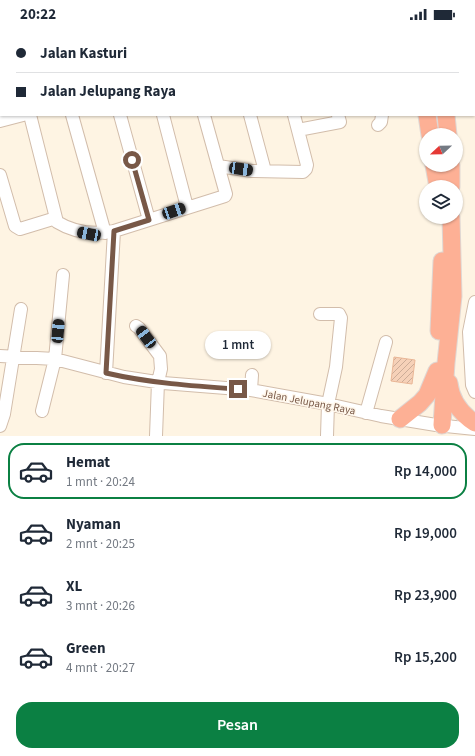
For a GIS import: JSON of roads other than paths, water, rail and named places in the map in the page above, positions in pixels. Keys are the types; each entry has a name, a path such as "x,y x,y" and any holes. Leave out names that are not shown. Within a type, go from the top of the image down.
{"highway":[{"path":"446,116 447,128"},
{"path":"439,425 442,367 443,245 442,224"},
{"path":"400,419 420,403 442,367 453,296 452,224"},
{"path":"442,367 450,393 456,406 475,423"}],"street":[{"path":"0,121 19,116"},
{"path":"30,116 57,222 75,231 89,234 109,232 225,196 226,192 204,116"},
{"path":"72,116 109,232 106,373"},
{"path":"120,116 149,220"},
{"path":"163,116 187,207"},
{"path":"250,116 265,171"},
{"path":"218,166 265,171 303,172 306,170 307,165 294,116"},
{"path":"298,130 340,122 338,116"},
{"path":"0,175 4,207 15,226 20,229 56,218"},
{"path":"42,411 55,359 63,275"},
{"path":"474,387 469,332 475,302"},
{"path":"0,426 4,414 21,309"},
{"path":"320,314 339,314 342,318 336,367 328,404 327,436"},
{"path":"136,326 160,356 161,369 158,382 156,436"},
{"path":"366,413 386,342"},
{"name":"Jalan Jelupang Raya","path":"0,356 55,359 124,378 251,390 400,419 475,429"},
{"path":"251,390 252,375"}]}
